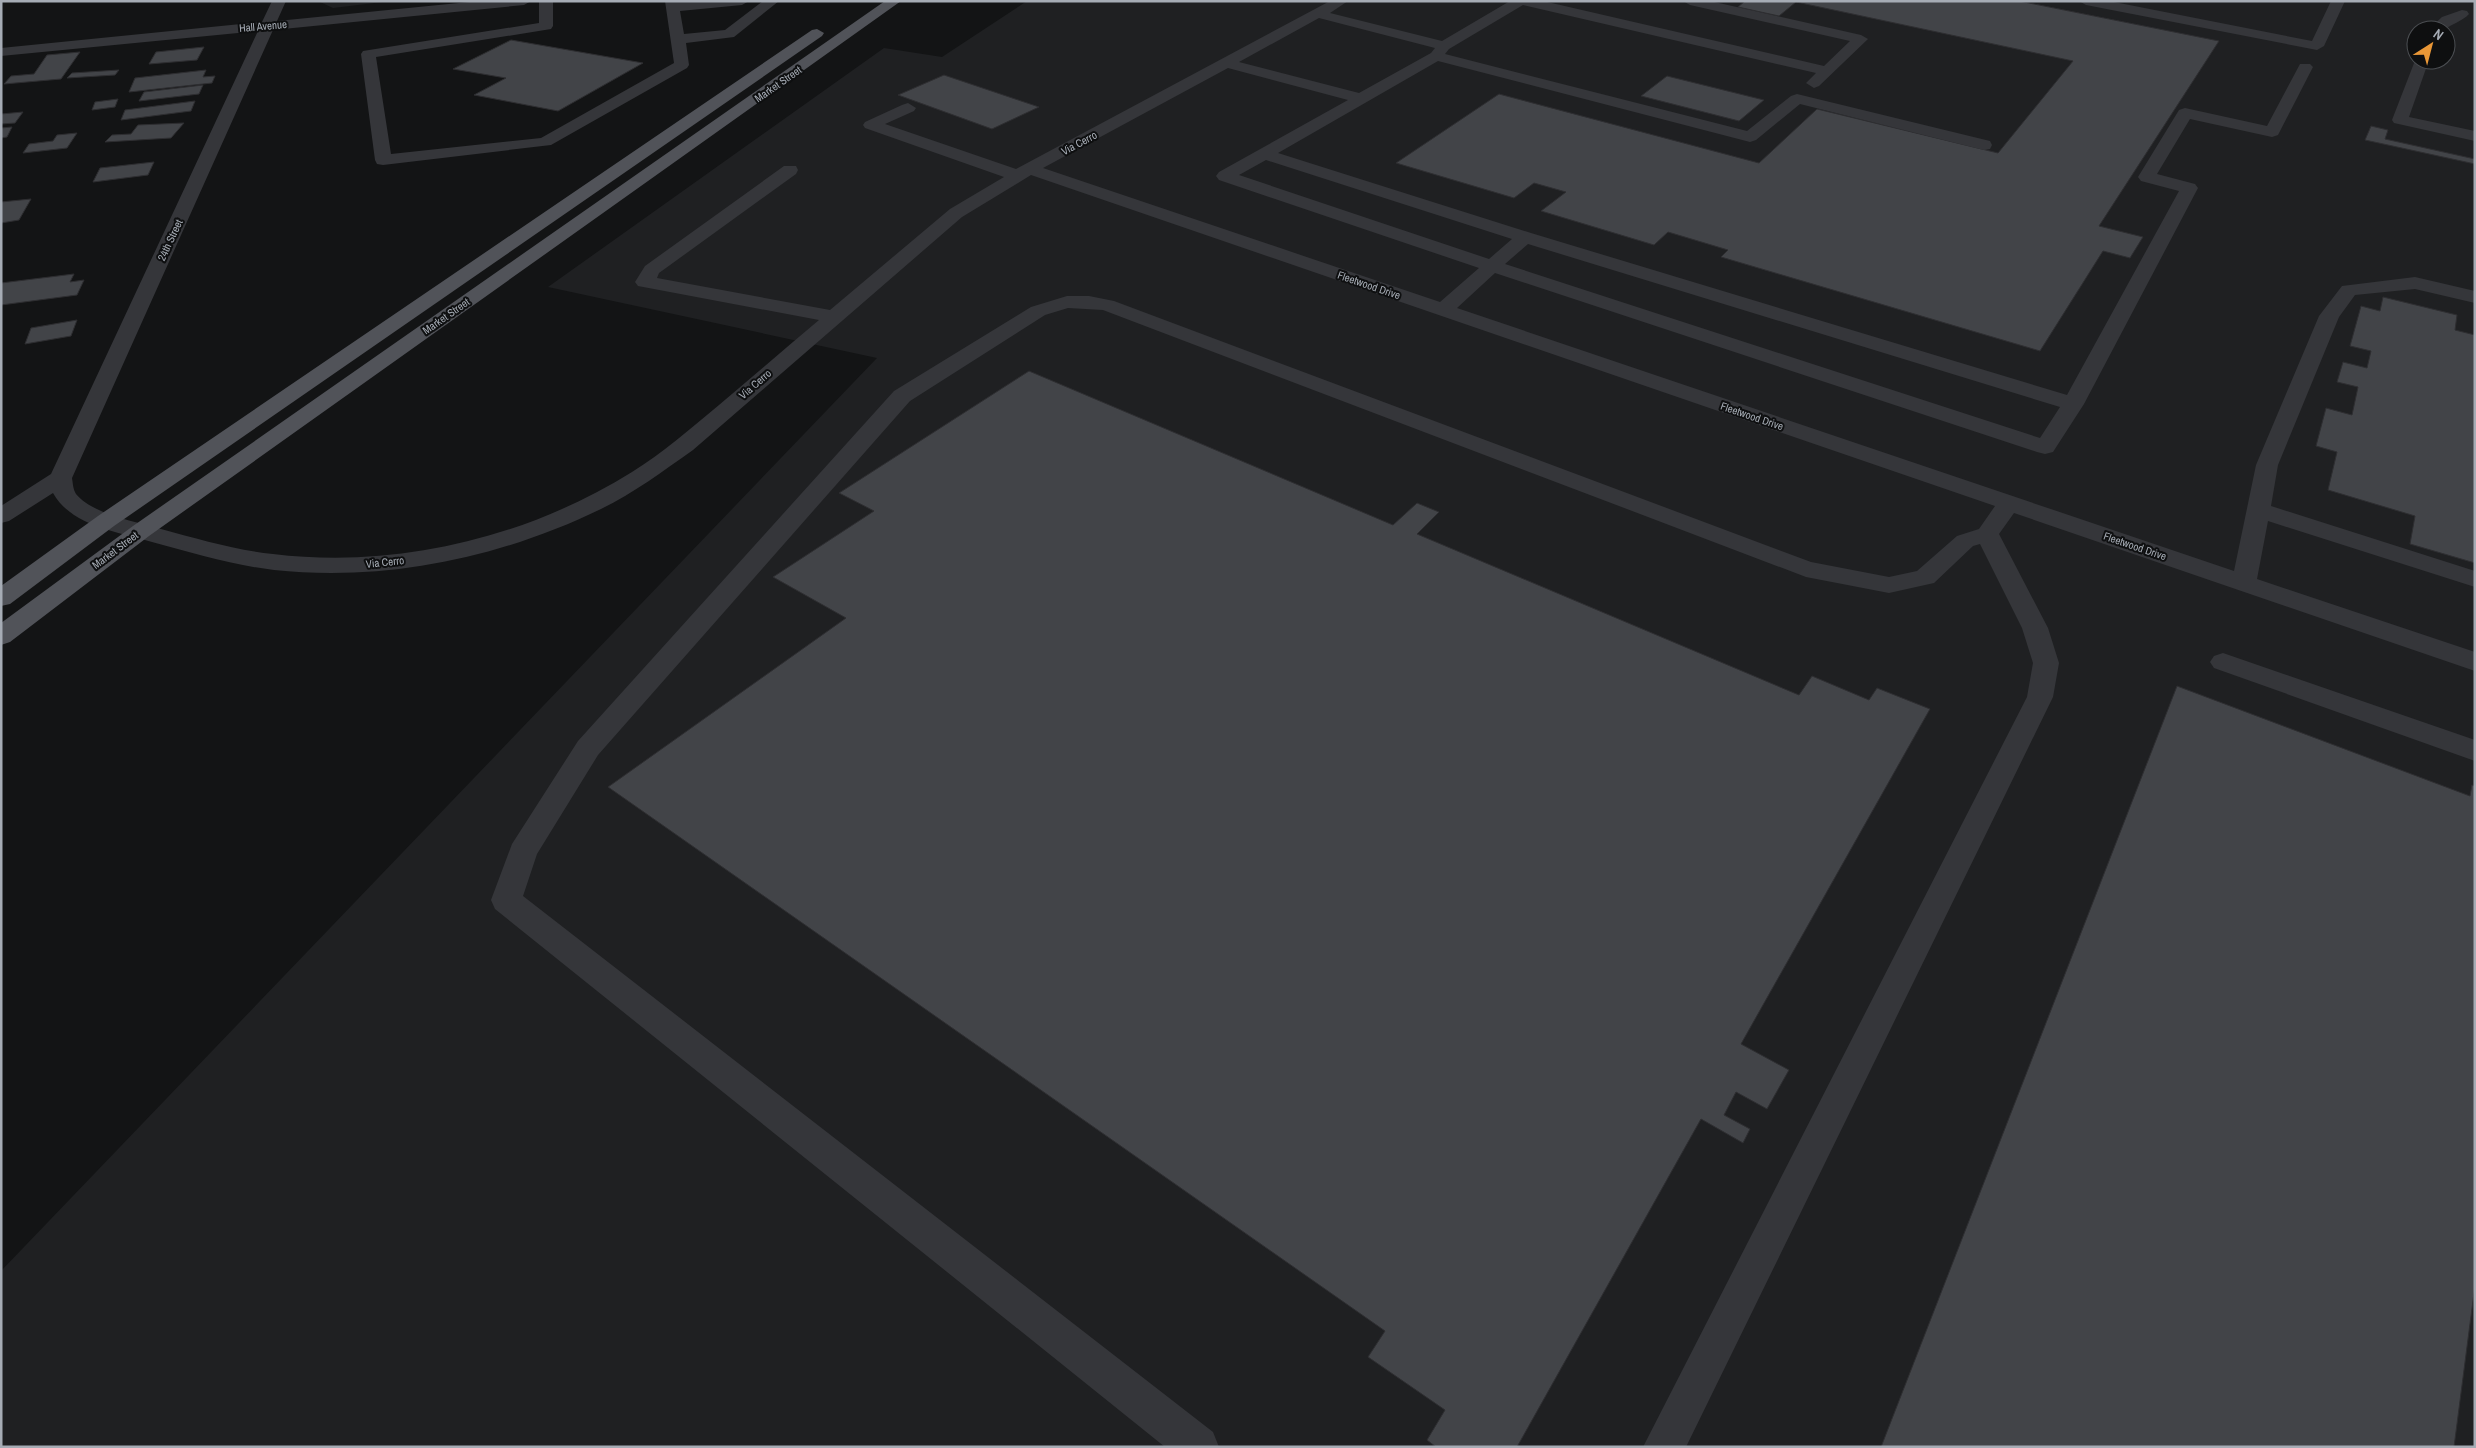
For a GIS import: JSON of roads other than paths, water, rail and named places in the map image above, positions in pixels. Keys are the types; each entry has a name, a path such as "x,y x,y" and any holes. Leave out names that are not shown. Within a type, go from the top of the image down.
{"main road":[{"name":"Market Street","path":"1,636 141,531 894,1"},
{"name":"Market Street","path":"1,598 106,521 829,24"}],"street":[{"name":"24th Street","path":"60,478 279,1"},
{"name":"Hall Avenue","path":"1,52 524,1"},
{"path":"546,1 546,26 368,54 383,160 545,142 682,65 672,4 742,1"},
{"path":"678,39 728,34 772,1"},
{"name":"Via Cerro","path":"106,521 214,552 272,562 350,565 411,559 466,550 523,533 600,500 664,462 956,213 1024,173 1342,1"},
{"path":"1520,1 1363,99 1225,176 1492,266 2045,447 2072,404 2189,188 2147,177 2186,113 2272,132 2305,67"},
{"path":"1524,1 1827,71"},
{"path":"1318,14 1440,51 1750,137 1796,99 1861,39 1690,1"},
{"path":"2086,1 2317,46 2338,1"},
{"path":"2447,20 2466,12"},
{"path":"1227,63 1363,99"},
{"path":"2418,70 2400,120 2475,136"},
{"path":"1796,99 1984,145"},
{"name":"Fleetwood Drive","path":"908,108 871,125 1443,310 2475,662"},
{"path":"1264,154 1525,237 2072,404"},
{"path":"790,170 652,270 645,282 834,317"},
{"path":"1443,310 1525,237"},
{"path":"2244,583 2266,465 2329,316 2349,290 2416,283 2475,297"},
{"path":"1198,1447 506,900 524,852 588,748 902,396 1038,311 1067,302 1089,302 1107,305 1806,569 1889,585 1924,577 1965,542 1987,534 2009,503"},
{"path":"60,478 63,496 72,504 106,521"},
{"path":"1,516 60,478"},
{"path":"2258,510 2475,579"},
{"path":"1664,1447 2040,697 2046,663 2035,628 1987,534"},
{"path":"2222,662 2475,751"}]}
